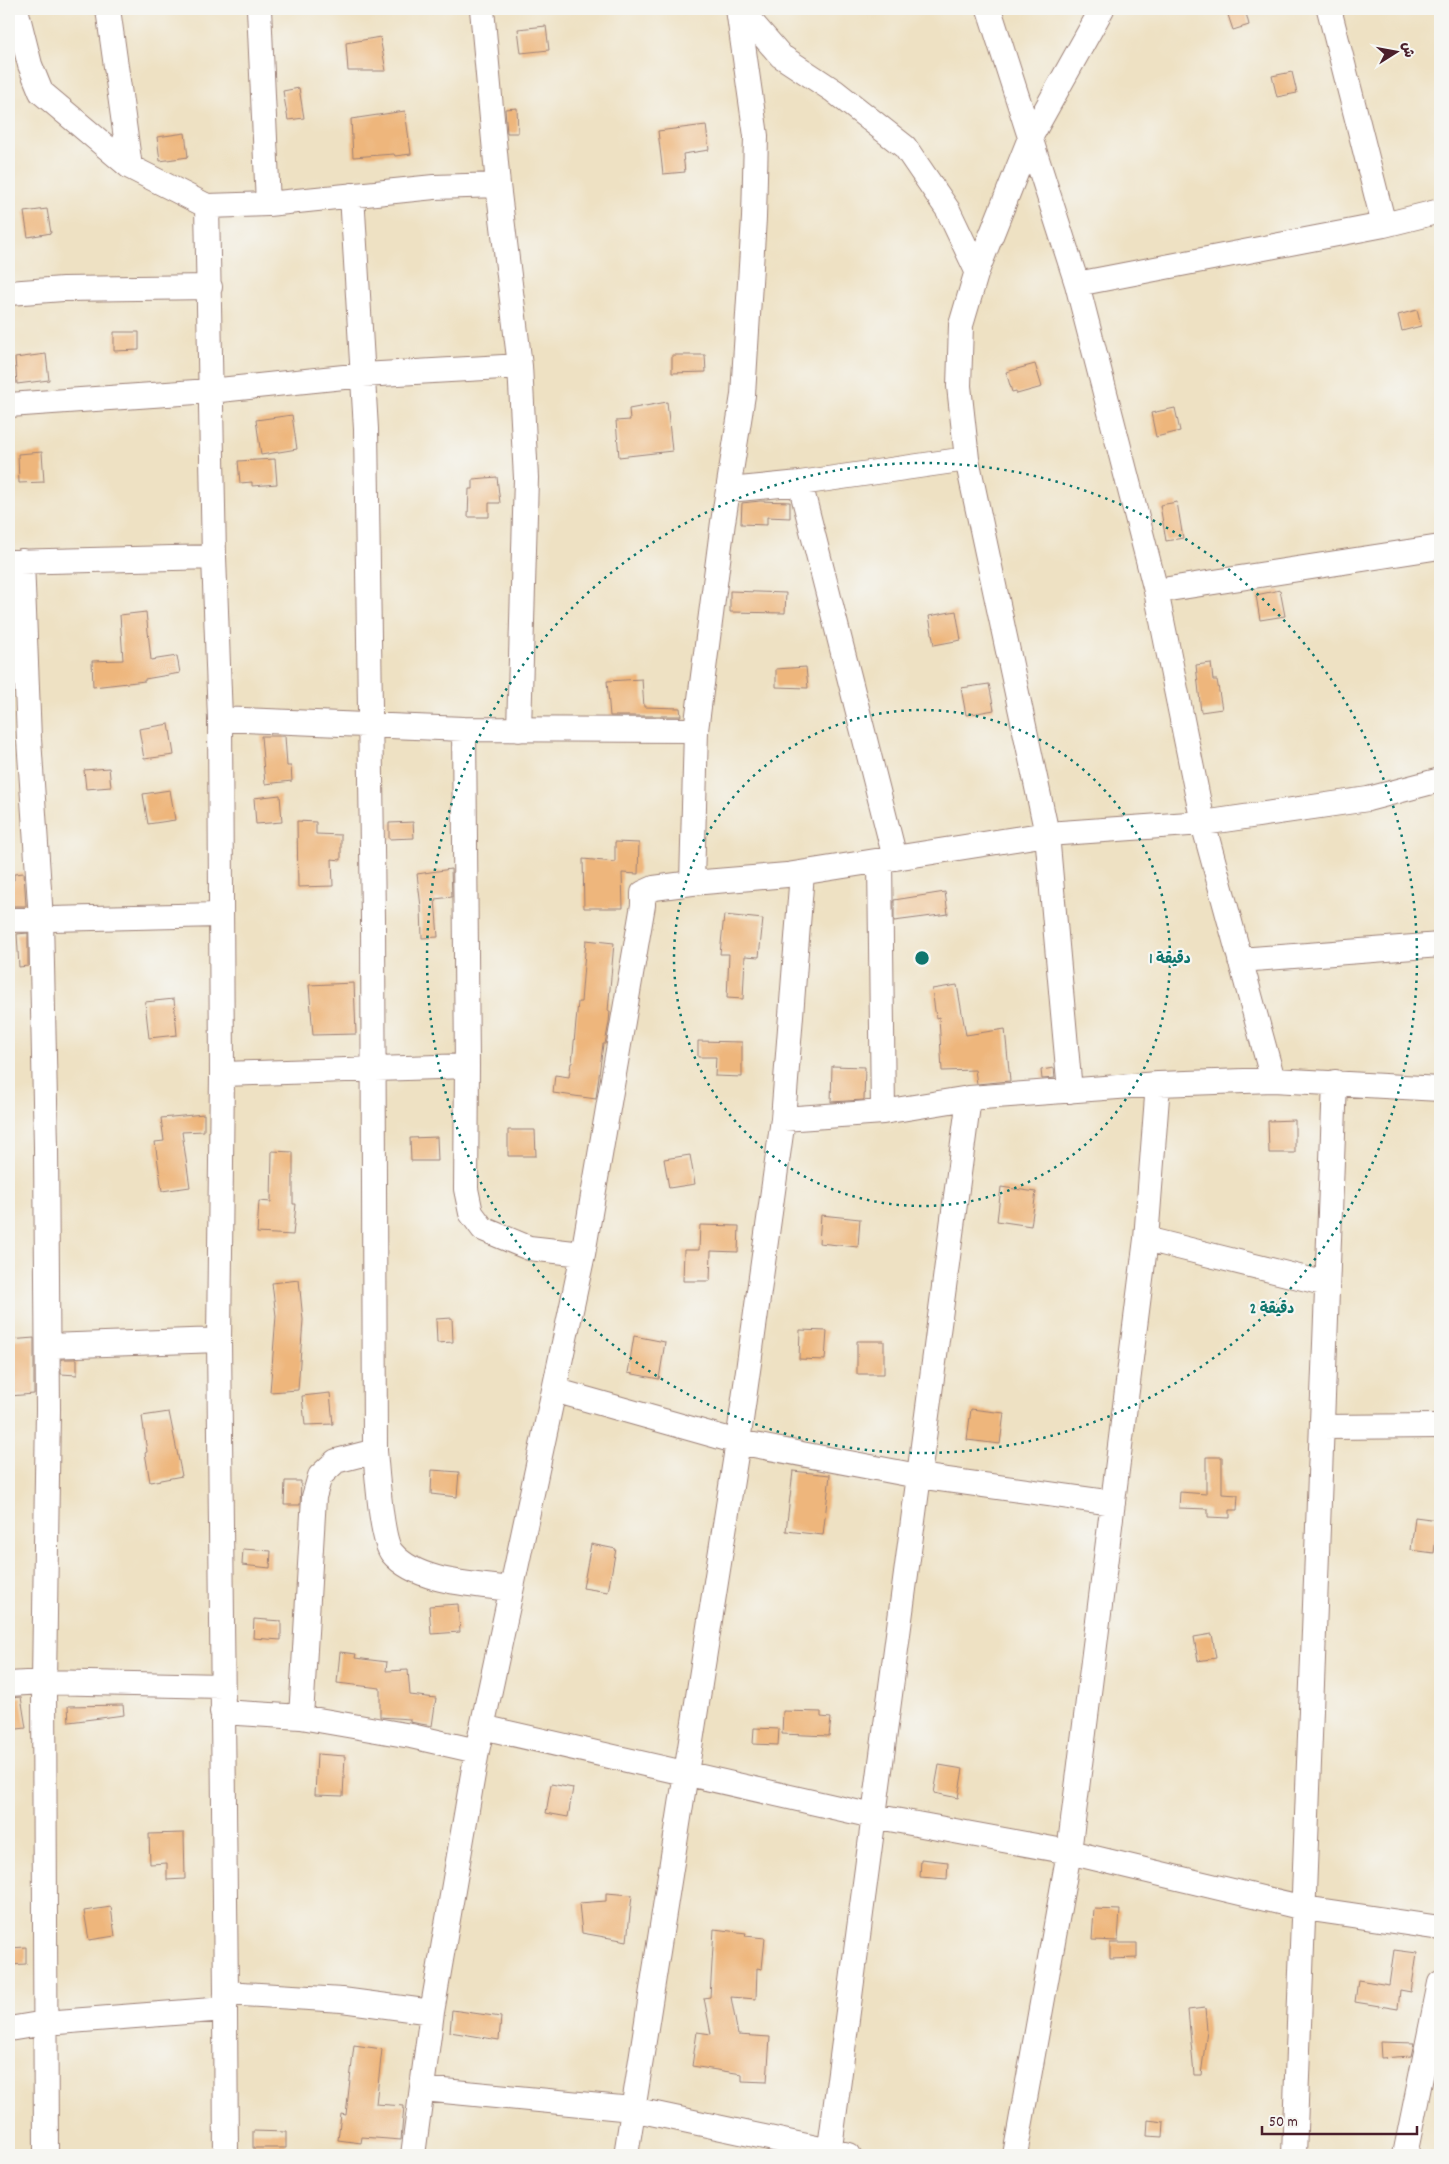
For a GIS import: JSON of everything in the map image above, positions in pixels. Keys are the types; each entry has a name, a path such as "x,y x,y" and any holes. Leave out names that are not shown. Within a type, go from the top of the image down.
{"street":[{"path":"16,9 30,65 41,92 130,167 207,206 268,204 434,187 498,184"},
{"path":"108,9 130,167"},
{"path":"259,9 268,204"},
{"path":"482,9 498,184 520,366 526,478 519,730"},
{"path":"739,9 781,56 834,90 905,147 948,210 977,271"},
{"path":"692,883 696,730 720,542 730,490 743,395 754,218 756,136 739,9"},
{"path":"989,9 1077,284 1156,591 1203,823 1273,1080"},
{"path":"1070,1091 1047,834 967,460 959,386 961,325 977,271 1030,138 1102,9"},
{"path":"1329,9 1384,225"},
{"path":"352,195 366,429 371,726 375,1451 382,1520 391,1552 412,1568 437,1578 512,1589"},
{"path":"207,206 214,557 220,719 219,915 222,1074 219,1340 226,2155"},
{"path":"1077,284 1384,225 1440,211"},
{"path":"9,293 63,289 210,287"},
{"path":"9,405 210,391 363,375 520,366"},
{"path":"730,490 800,483 967,460"},
{"path":"800,483 888,859 883,1112"},
{"path":"1156,591 1440,548"},
{"path":"46,2155 44,1682 48,1346 46,1137 41,918 15,562 214,557"},
{"path":"220,719 464,729 696,730"},
{"path":"464,729 467,1066 466,1189 470,1213 483,1229 529,1248 583,1254"},
{"path":"413,2155 432,2012 477,1751 583,1254 643,905 643,893 654,888 802,873 1047,834 1203,823 1368,799 1440,780"},
{"path":"626,2155 738,1442 783,1119 802,873"},
{"path":"9,920 219,915"},
{"path":"1240,960 1440,945"},
{"path":"222,1074 467,1066"},
{"path":"783,1119 883,1112 969,1098 1158,1084 1273,1080 1335,1082 1440,1090"},
{"path":"1294,2155 1335,1082"},
{"path":"1015,2155 1069,1852 1146,1239 1158,1084"},
{"path":"423,2089 632,2109 836,2154 873,1816 969,1098"},
{"path":"1146,1239 1327,1284"},
{"path":"48,1346 219,1340"},
{"path":"554,1390 738,1442 918,1476 1113,1503"},
{"path":"1322,1427 1440,1426"},
{"path":"301,1717 314,1497 320,1476 336,1461 375,1451"},
{"path":"9,1684 44,1682 222,1686"},
{"path":"222,1712 301,1717 411,1736 477,1751"},
{"path":"482,1727 873,1816 1069,1852 1304,1908 1440,1928"},
{"path":"1405,2155 1440,1983"},
{"path":"9,2029 226,2001 342,2000 432,2012"}],"building":[{"path":"1226,9 1245,9 1249,25 1233,30"},
{"path":"546,26 549,50 521,53 518,29"},
{"path":"380,37 386,71 348,71 346,43"},
{"path":"1292,72 1297,93 1277,97 1272,76"},
{"path":"299,88 304,118 288,120 283,91"},
{"path":"517,108 518,133 507,133 505,109"},
{"path":"405,111 411,154 353,157 351,119"},
{"path":"706,125 709,150 683,154 685,172 663,174 658,131"},
{"path":"185,133 188,157 160,161 157,137"},
{"path":"47,209 51,233 28,237 24,212"},
{"path":"1417,310 1421,326 1402,331 1398,315"},
{"path":"114,332 139,332 139,350 114,351"},
{"path":"46,354 49,380 17,384 15,358"},
{"path":"672,355 705,355 706,372 672,373"},
{"path":"1035,364 1042,387 1017,394 1016,391 1012,392 1006,372"},
{"path":"667,402 672,451 619,457 616,421 630,420 629,409"},
{"path":"1175,408 1180,431 1156,437 1151,413"},
{"path":"292,415 297,449 261,455 256,420"},
{"path":"42,452 44,482 19,483 18,454"},
{"path":"275,459 277,484 252,486 252,482 240,483 238,461"},
{"path":"497,477 500,503 489,503 489,517 468,517 469,489 473,489 473,479"},
{"path":"760,501 790,502 790,518 767,517 767,525 741,524 742,503"},
{"path":"1177,502 1183,538 1166,541 1160,505"},
{"path":"1280,590 1285,616 1260,620 1256,595"},
{"path":"730,591 786,593 785,613 730,612"},
{"path":"956,611 961,640 934,645 929,616"},
{"path":"146,612 151,660 177,656 180,673 145,679 145,681 93,687 92,661 123,660 120,615"},
{"path":"1211,663 1213,680 1217,680 1222,709 1201,712 1196,665"},
{"path":"806,667 808,688 776,687 776,669"},
{"path":"642,679 644,707 680,708 681,716 610,716 607,681"},
{"path":"989,684 994,710 966,715 961,688"},
{"path":"169,724 174,755 144,759 139,729"},
{"path":"261,736 285,736 287,766 291,766 292,781 265,784"},
{"path":"109,768 111,787 86,789 84,770"},
{"path":"170,790 175,820 148,824 143,794"},
{"path":"280,795 282,822 256,824 254,798"},
{"path":"297,821 316,822 316,834 341,835 341,860 332,859 333,886 298,887"},
{"path":"413,822 414,838 389,839 389,823"},
{"path":"615,842 639,843 638,874 622,873 623,908 584,908 583,859 615,862"},
{"path":"451,869 452,897 435,899 438,937 422,938 417,874"},
{"path":"24,873 26,906 13,906 11,880 14,880 14,874"},
{"path":"945,892 948,914 894,921 894,900"},
{"path":"724,915 763,919 759,957 745,956 743,999 727,998 729,954 720,954"},
{"path":"28,933 28,966 19,967 17,934"},
{"path":"586,940 614,943 608,1011 610,1011 609,1022 605,1044 603,1044 596,1099 553,1093 555,1075 569,1077 578,1002 581,1002"},
{"path":"354,983 356,1034 313,1035 309,985"},
{"path":"957,985 966,1035 1005,1029 1010,1081 977,1084 975,1070 942,1071 939,1017 936,1018 932,989"},
{"path":"174,999 177,1035 149,1038 145,1002"},
{"path":"698,1041 742,1042 742,1077 715,1076 716,1057 698,1057"},
{"path":"832,1066 865,1067 864,1100 831,1102"},
{"path":"1054,1068 1055,1078 1042,1079 1041,1070"},
{"path":"204,1114 204,1131 182,1132 190,1187 162,1191 155,1142 164,1141 161,1118"},
{"path":"1295,1120 1295,1153 1269,1153 1268,1121"},
{"path":"508,1130 535,1130 536,1156 508,1156"},
{"path":"437,1137 438,1161 411,1161 410,1138"},
{"path":"272,1151 293,1152 293,1204 296,1204 293,1235 257,1233 259,1201 271,1202"},
{"path":"690,1155 695,1184 669,1188 664,1159"},
{"path":"1001,1187 1036,1192 1031,1226 997,1221"},
{"path":"821,1215 860,1219 858,1247 819,1243"},
{"path":"700,1225 739,1226 738,1252 711,1251 710,1281 683,1281 684,1250 699,1250"},
{"path":"299,1280 303,1320 298,1390 270,1392 276,1316 272,1283"},
{"path":"452,1318 453,1342 437,1343 436,1319"},
{"path":"800,1330 827,1331 825,1360 799,1359"},
{"path":"634,1336 665,1342 659,1379 628,1373"},
{"path":"34,1338 34,1394 9,1396 9,1340"},
{"path":"857,1341 884,1341 884,1374 857,1374"},
{"path":"61,1359 77,1359 77,1375 61,1374"},
{"path":"330,1393 333,1424 305,1425 302,1396"},
{"path":"971,1409 1004,1413 1000,1444 967,1440"},
{"path":"169,1412 182,1476 150,1482 142,1416"},
{"path":"1206,1457 1222,1457 1222,1494 1238,1495 1237,1510 1230,1510 1230,1518 1208,1517 1208,1509 1179,1508 1180,1492 1206,1494"},
{"path":"432,1470 459,1472 457,1497 431,1494"},
{"path":"793,1471 830,1475 823,1535 786,1531"},
{"path":"285,1481 301,1481 300,1505 284,1505"},
{"path":"1415,1517 1438,1520 1434,1553 1411,1550"},
{"path":"591,1544 616,1549 608,1592 583,1588"},
{"path":"243,1549 271,1551 270,1568 242,1565"},
{"path":"458,1604 460,1632 431,1634 429,1606"},
{"path":"254,1619 281,1621 281,1640 253,1638"},
{"path":"1212,1634 1216,1658 1198,1661 1194,1637"},
{"path":"340,1652 356,1654 355,1658 387,1662 386,1671 408,1670 410,1695 436,1698 432,1726 410,1722 410,1719 380,1717 380,1688 337,1683"},
{"path":"21,1697 26,1728 9,1730 9,1698"},
{"path":"123,1705 124,1715 69,1722 68,1706"},
{"path":"783,1711 821,1712 821,1717 831,1718 829,1736 782,1734"},
{"path":"754,1728 779,1729 778,1745 753,1744"},
{"path":"317,1754 345,1756 343,1796 315,1795"},
{"path":"939,1765 963,1769 958,1798 934,1793"},
{"path":"551,1784 573,1788 568,1817 546,1813"},
{"path":"184,1833 185,1879 167,1880 167,1863 150,1864 149,1834"},
{"path":"921,1859 948,1862 947,1879 920,1877"},
{"path":"606,1893 632,1895 627,1941 582,1933 579,1903 606,1901"},
{"path":"111,1907 115,1936 89,1940 84,1911"},
{"path":"1094,1909 1120,1910 1118,1941 1092,1940"},
{"path":"714,1929 746,1933 745,1936 765,1938 762,1969 757,1968 756,1999 731,1997 738,2035 770,2037 767,2082 742,2081 742,2074 692,2066 697,2032 711,2034 704,1998 710,1997"},
{"path":"1110,1943 1137,1943 1137,1958 1110,1959"},
{"path":"26,1947 26,1964 9,1965 9,1948"},
{"path":"1394,1950 1417,1953 1411,1992 1400,1990 1398,2009 1355,2002 1358,1980 1389,1985"},
{"path":"1205,2008 1207,2030 1201,2075 1194,2075 1188,2010"},
{"path":"452,2010 501,2017 499,2040 450,2032"},
{"path":"1380,2042 1414,2043 1411,2056 1381,2058"},
{"path":"354,2045 382,2049 376,2104 404,2106 401,2140 362,2137 361,2143 338,2140 341,2114 346,2115"},
{"path":"1148,2120 1164,2122 1163,2137 1147,2136"},
{"path":"253,2131 286,2132 286,2148 253,2148"}]}
